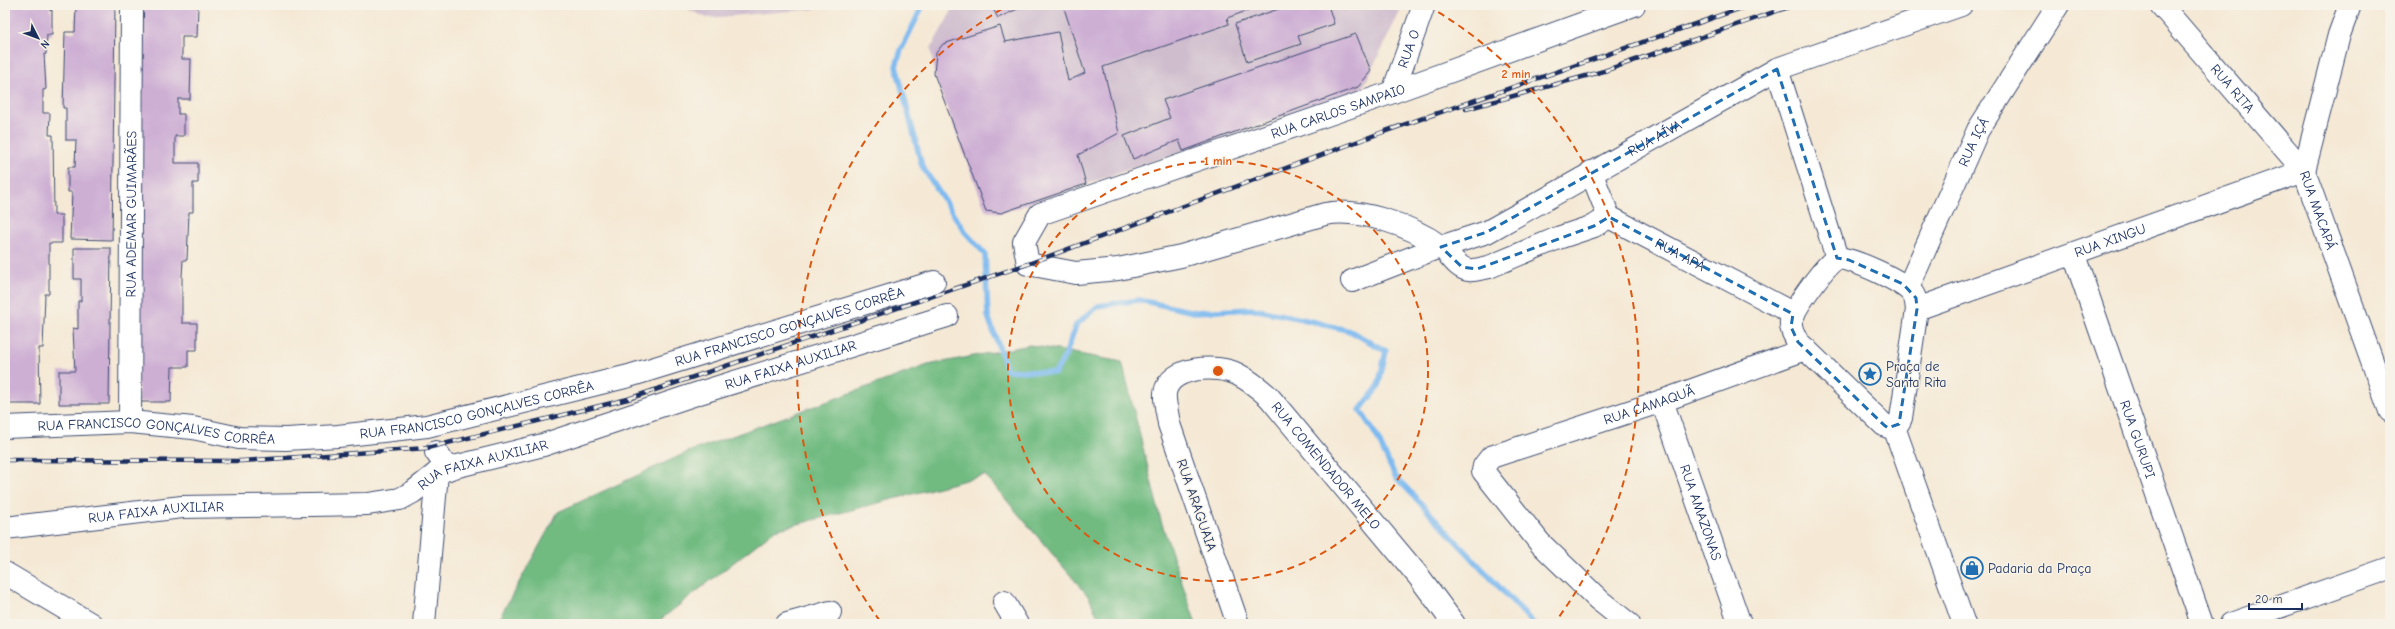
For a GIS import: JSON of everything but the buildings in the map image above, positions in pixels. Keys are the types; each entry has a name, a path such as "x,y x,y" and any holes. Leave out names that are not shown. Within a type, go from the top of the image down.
{"street":[{"name":"RUA ADEMAR GUIMARÃES","path":"130,422 132,5"},
{"name":"RUA O","path":"1393,92 1424,5"},
{"name":"RUA CARLOS SAMPAIO","path":"1441,247 1413,232 1367,215 1335,212 1181,256 1118,269 1076,273 1028,264 1024,242 1040,214 1393,92 1634,5"},
{"name":"RUA AÍVA","path":"1352,281 1441,247 1487,232 1591,172 1778,69 1961,5"},
{"name":"RUA IÇÁ","path":"1908,288 1978,130 2058,5"},
{"name":"RUA RITA","path":"2161,5 2304,171"},
{"name":"RUA MACAPÁ","path":"2350,5 2340,35 2304,171 2390,411"},
{"path":"1778,69 1837,258"},
{"name":"RUA XINGU","path":"1917,309 2074,255 2304,171"},
{"path":"1441,247 1462,267 1477,269 1489,267 1558,238 1594,226 1609,217 1591,172"},
{"name":"RUA APÁ","path":"1609,217 1794,314"},
{"name":"RUA GURUPI","path":"2074,255 2202,624"},
{"path":"1837,258 1849,260 1908,288 1916,298 1917,309 1901,418 1899,424 1894,427 1888,428 1884,425 1806,349 1793,333 1791,323 1794,314 1823,271 1837,258"},
{"name":"RUA FRANCISCO GONÇALVES CORRÊA","path":"5,427 130,422 193,428 240,438 278,439 338,436 427,426 628,376 934,282"},
{"name":"RUA FAIXA AUXILIAR","path":"5,528 182,507 368,504 400,499 413,492 440,464 543,445 696,394 947,316"},
{"name":"RUA CAMAQUÃ","path":"1629,624 1599,600 1540,543 1484,471 1484,466 1491,457 1662,401 1806,349"},
{"name":"RUA COMENDADOR MELO","path":"1168,384 1175,376 1194,369 1214,369 1235,373 1254,383 1270,398 1420,578 1454,624"},
{"name":"RUA ARAGUAIA","path":"1168,384 1165,394 1170,424 1238,624"},
{"name":"RUA AMAZONAS","path":"1662,401 1740,624"},
{"path":"1894,427 1964,624"},
{"path":"424,624 440,464"},
{"path":"2231,624 2390,568"},
{"path":"5,573 91,624"},
{"path":"1004,602 1017,624"},
{"path":"787,624 830,612"}],"highlighted area":[{"path":"1777,69 1837,258 1849,260 1903,284 1916,298 1917,309 1899,424 1888,428 1884,425 1798,342 1791,327 1793,314 1609,217 1594,226 1477,269 1462,267 1441,247 1487,232"}],"shaded area":[{"path":"679,5 823,5 814,9 707,18"},
{"path":"955,5 1403,5 1362,90 1001,213 986,211 934,74 931,48"}],"green space":[{"path":"1030,345 1122,362 1161,521 1196,624 1101,624 1089,597 985,475 775,530 655,624 496,624 558,512 688,452 928,365"}],"waterway":[{"path":"923,5 901,50 896,66 922,166 965,232 985,254 988,316 1007,370 1055,373 1065,356 1076,325 1098,306 1139,300 1194,312 1253,309 1350,331 1386,351 1378,387 1360,410 1376,435 1395,476 1534,624"}],"railway":[{"path":"5,460 242,461 427,448 628,399 1028,264 1383,132 1750,5"},
{"path":"1466,109 1604,71 1794,5"}],"place":[{"name":"Praça de Santa Rita","path":"1870,374"},
{"name":"Padaria da Praça","path":"1972,568"}]}
